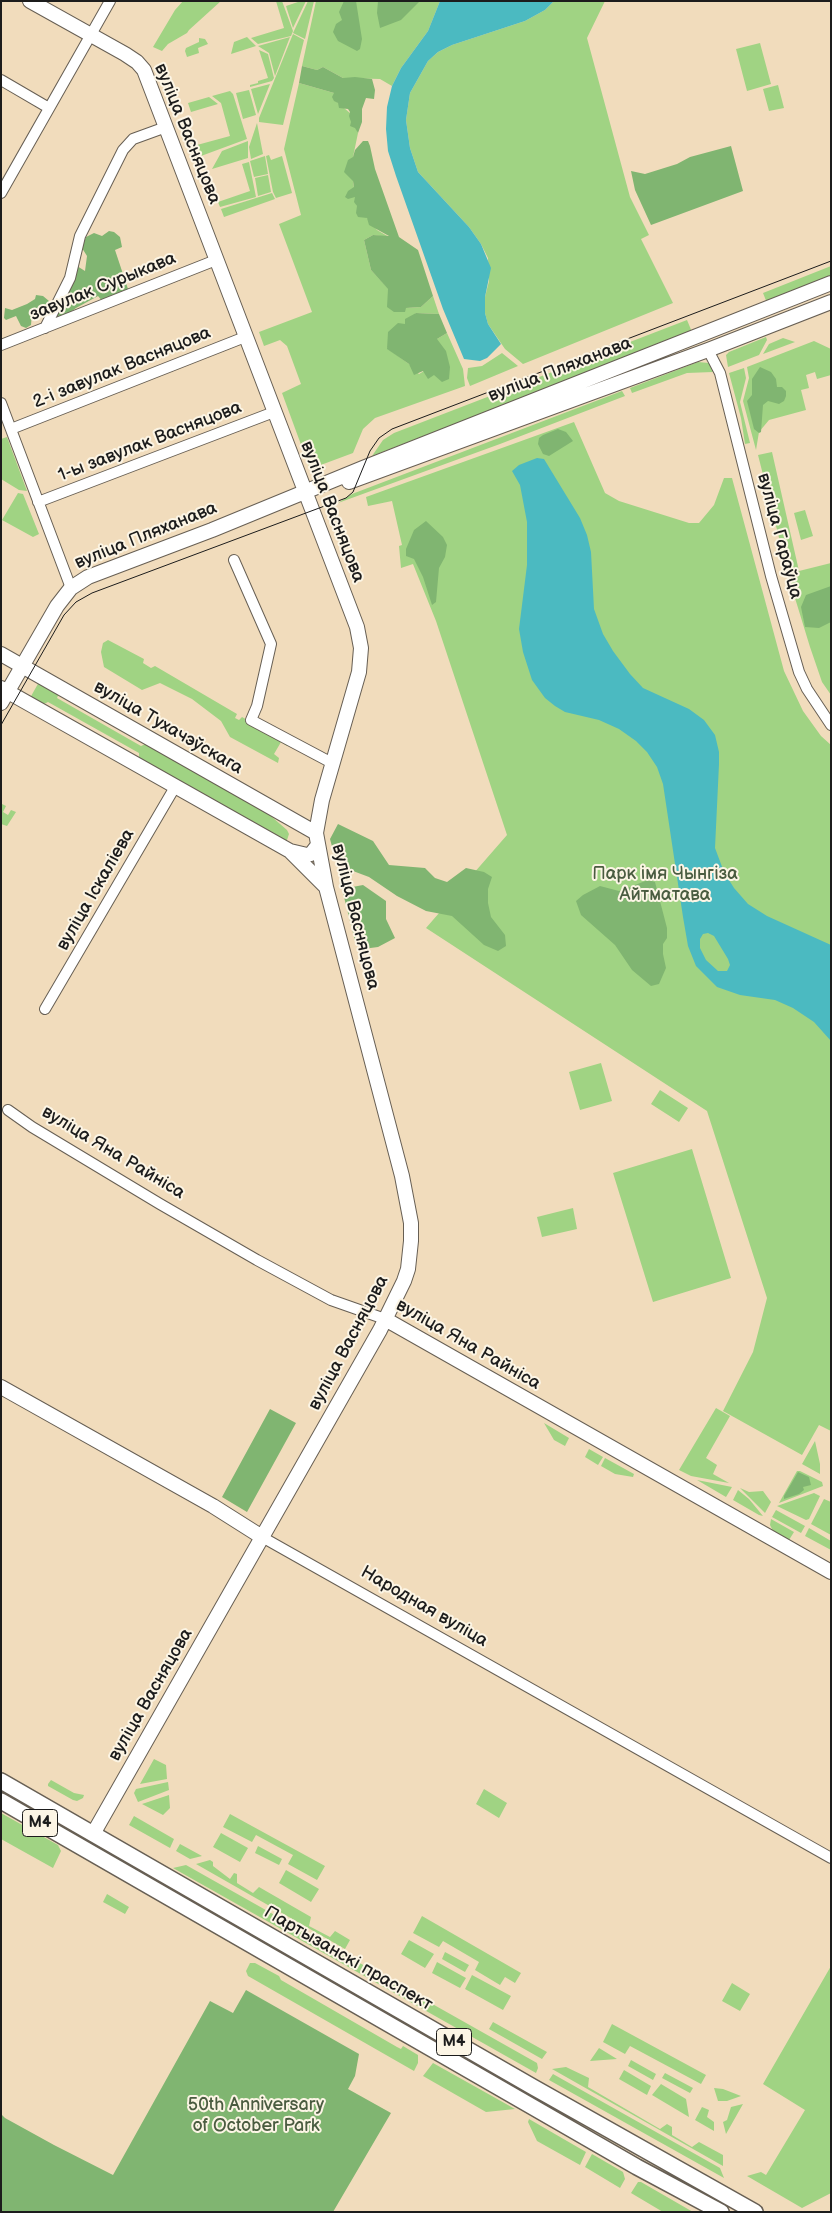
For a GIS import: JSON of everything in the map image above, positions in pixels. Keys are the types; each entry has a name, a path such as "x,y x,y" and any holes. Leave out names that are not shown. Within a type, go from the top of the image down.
{"main road":[{"name":"Партызанскі праспект","path":"1,1780 533,2087 755,2212"},
{"name":"Партызанскі праспект","path":"1,1801 628,2162 721,2212"},
{"path":"79,1846 93,1834"}],"street":[{"name":"вуліца Васняцова","path":"30,1 140,65 166,127 360,640 361,660 359,672 318,813 317,839 326,887 408,1201 411,1241 408,1269 385,1319 93,1834"},
{"path":"1,193 5,176 49,108 110,1"},
{"path":"1,80 49,108"},
{"path":"45,328 70,278 80,236 123,150 133,139 166,127"},
{"name":"завулак Сурыкава","path":"1,345 216,260"},
{"name":"вуліца Пляханава","path":"3,695 57,606 71,588 88,577 831,283"},
{"name":"вуліца Пляханава","path":"304,493 357,480 708,350 831,302"},
{"path":"700,335 708,350"},
{"name":"2-і завулак Васняцова","path":"11,429 245,337"},
{"name":"вуліца Гараўца","path":"708,350 720,373 771,576 799,672 807,689 831,725"},
{"path":"1,403 71,588"},
{"name":"1-ы завулак Васняцова","path":"38,502 274,412"},
{"path":"234,560 271,644 257,706 251,720 332,762"},
{"name":"вуліца Тухачэўскага","path":"1,654 317,839"},
{"path":"3,695 175,787 290,852 326,887"},
{"name":"вуліца Іскаліева","path":"45,1009 175,787"},
{"path":"290,852 312,854 317,839"},
{"name":"вуліца Яна Райніса","path":"8,1110 160,1204 257,1260 331,1300 385,1319 831,1572"},
{"name":"Народная вуліца","path":"1,1387 213,1506 262,1537 831,1858"}],"green space":[{"path":"183,1 221,1 187,33 168,44 162,51 153,47 175,10"},
{"path":"276,1 282,1 293,31 291,36 258,44 251,38 284,28"},
{"path":"306,1 293,28 286,6"},
{"path":"308,1 314,1 305,39 293,33"},
{"path":"316,1 440,1 428,31 401,68 392,86 380,79 343,78 323,67 317,70 302,66"},
{"path":"344,1 356,1 362,39 360,49 357,51 338,41 333,32 336,24 342,20 339,12"},
{"path":"378,1 420,1 401,20 380,28 377,13"},
{"path":"554,1 605,1 587,38 630,197 649,235 641,239 673,303 523,364 505,349 488,324 485,313 485,297 489,281 488,258 469,227 418,172 410,148 406,120 410,93 428,61 438,52 452,45 525,21 545,10"},
{"path":"293,34 304,40 283,125 259,122 259,118"},
{"path":"247,37 256,46 231,54 234,42"},
{"path":"290,37 275,76 269,53 258,46"},
{"path":"199,38 205,39 208,44 198,48 199,53 187,57 186,48 199,42"},
{"path":"760,43 771,84 747,91 736,49"},
{"path":"259,50 268,54 274,78 272,81 250,87 250,85 258,83 258,81 268,78"},
{"path":"302,66 317,70 323,67 343,78 372,79 375,90 374,99 366,98 358,133 355,128 350,126 350,112 348,109 339,108 338,103 334,101 332,97 334,93 299,83"},
{"path":"299,83 334,93 338,103 350,113 358,133 353,157 353,181 357,206 377,230 389,237 373,235 364,240 371,270 406,308 421,307 433,296 439,314 416,313 387,348 419,374 424,371 437,339 447,333 463,369 465,386 375,418 363,429 353,453 310,469 282,393 301,384 287,346 280,340 264,346 259,332 312,312 279,224 301,215 284,149"},
{"path":"270,84 258,114 251,89"},
{"path":"778,85 784,108 769,111 763,89"},
{"path":"249,90 256,115 243,119 236,93"},
{"path":"230,91 233,94 247,139 201,156 197,145 230,136 221,103 212,96"},
{"path":"209,97 218,104 191,112 188,103"},
{"path":"257,123 263,154 251,159 249,147"},
{"path":"248,141 248,158 212,169 222,151"},
{"path":"363,141 368,141 370,146 375,169 399,237 418,250 433,296 421,307 406,308 405,312 394,312 387,307 388,289 371,270 364,240 373,235 389,236 369,225 367,218 358,217 356,213 357,206 354,202 355,197 348,199 345,197 348,191 354,187 353,181 344,172 348,160 353,157 355,150"},
{"path":"731,146 743,191 651,225 635,190 631,171 645,174 677,164 690,157"},
{"path":"269,155 271,160 282,156 292,193 276,198 273,192 266,156"},
{"path":"265,156 268,174 254,177 250,161"},
{"path":"249,162 256,197 220,207 218,202 250,191 242,164"},
{"path":"268,175 271,192 258,196 255,178"},
{"path":"272,193 275,199 224,217 221,209"},
{"path":"109,231 114,232 120,237 122,247 115,250 129,292 103,302 98,296 76,308 62,319 58,317 56,312 77,266 85,271 87,256 82,248 86,237 94,233 102,236"},
{"path":"831,266 831,278 767,303 763,293"},
{"path":"36,295 43,296 49,301 44,312 35,310 32,312 31,325 26,328 21,326 16,316 6,320 4,318 5,308 12,310 27,304 35,299"},
{"path":"416,313 439,314 447,333 437,339 446,351 450,367 449,379 442,382 434,375 428,379 423,371 414,375 409,364 387,349 388,332 398,323 405,324 405,319"},
{"path":"687,320 692,332 372,456 383,440 394,433"},
{"path":"766,337 767,340 759,355 728,367 726,355 729,352"},
{"path":"783,338 795,342 763,354 769,344"},
{"path":"814,341 831,349 831,375 817,379 815,372 806,375 809,388 801,390 806,410 769,420 759,432 756,450 743,401 749,378 747,367"},
{"path":"502,353 518,366 470,386 467,378 468,368 482,366"},
{"path":"698,362 709,363 713,372 687,373 632,393 630,388"},
{"path":"760,367 771,372 776,379 777,387 782,387 786,391 786,396 784,401 779,404 768,401 763,405 761,432 759,433 754,429 747,401 752,395 752,379"},
{"path":"744,368 746,378 740,402 750,443 745,444 741,418 729,373"},
{"path":"622,391 625,396 338,503 352,494"},
{"name":"Парк імя Чынгіза Айтматава","path":"574,422 605,493 619,501 689,523 699,523 714,505 724,478 732,478 784,671 803,711 821,736 831,745 831,1431 819,1425 802,1455 723,1411 753,1352 767,1298 707,1111 426,928 507,835 436,621 413,564 401,568 399,546 402,545 392,501 368,506 366,497"},
{"path":"558,429 566,432 573,441 549,456 543,454 538,444 539,438"},
{"path":"7,437 27,491 19,490 1,479 1,439"},
{"path":"772,452 799,571 831,563 831,695 822,682 791,585 758,455"},
{"path":"18,493 23,494 39,534 33,537 2,520"},
{"path":"805,510 813,536 801,540 794,513"},
{"path":"426,521 443,537 447,545 445,557 439,568 436,602 432,605 423,577 414,559 406,556 406,549 414,530"},
{"path":"831,586 831,622 819,628 805,627 801,607 806,595"},
{"path":"108,640 144,659 143,663 151,668 155,666 237,714 235,718 239,720 242,717 288,743 287,746 281,742 274,754 279,758 278,763 230,737 221,721 192,699 160,683 142,690 104,667 101,652 103,643"},
{"path":"39,682 59,693 57,698 141,746 148,743 265,811 287,830 289,834 287,840 282,841 139,761 139,753 48,702 42,705 30,698"},
{"path":"2,804 6,806 3,812 8,815 11,810 16,812 7,826 1,824"},
{"path":"338,824 373,841 389,865 425,868 435,878 447,882 466,868 484,872 492,877 488,889 488,903 491,917 505,935 506,946 498,951 484,945 452,916 426,911 397,896 369,877 345,868 334,854 330,839"},
{"path":"648,880 655,882 667,928 667,938 663,944 666,968 659,984 651,986 632,970 615,945 581,915 576,901 600,886 619,891"},
{"path":"363,885 386,901 386,919 395,938 378,947 363,949 355,941 342,889"},
{"path":"601,1063 612,1101 580,1110 569,1072"},
{"path":"660,1090 688,1108 679,1122 651,1104"},
{"path":"692,1149 731,1278 653,1302 613,1173"},
{"path":"573,1208 577,1229 542,1237 537,1217"},
{"path":"716,1408 730,1416 706,1458 717,1465 713,1474 729,1483 691,1476 679,1470"},
{"path":"270,1409 296,1423 247,1512 222,1497"},
{"path":"544,1423 569,1438 565,1446 554,1440"},
{"path":"815,1441 820,1464 820,1474 802,1464"},
{"path":"589,1449 603,1457 598,1465 585,1457"},
{"path":"605,1458 634,1474 633,1477 615,1474 601,1466"},
{"path":"797,1471 822,1482 823,1486 779,1503"},
{"path":"798,1472 809,1477 811,1485 803,1487 804,1490 799,1494 784,1499 784,1496"},
{"path":"697,1480 732,1487 726,1497"},
{"path":"740,1488 749,1492 763,1491 771,1502 765,1513"},
{"path":"738,1490 749,1499 763,1516 733,1500"},
{"path":"814,1493 820,1496 809,1519 806,1520 777,1506"},
{"path":"824,1499 831,1502 831,1535 811,1524"},
{"path":"776,1510 805,1526 801,1533 772,1517"},
{"path":"771,1519 794,1532 789,1540 773,1531 770,1525"},
{"path":"809,1528 831,1541 831,1550 805,1536"},
{"path":"154,1759 166,1765 167,1779 140,1784"},
{"path":"51,1780 74,1793 84,1795 83,1798 77,1801 73,1800 48,1786"},
{"path":"168,1782 169,1790 138,1802 134,1793 136,1789"},
{"path":"484,1789 507,1803 499,1818 476,1804"},
{"path":"169,1795 170,1808 163,1815 142,1804"},
{"path":"1,1813 58,1845 61,1851 53,1868 1,1839"},
{"path":"230,1814 325,1866 317,1880 288,1864 293,1855 256,1835 252,1842 223,1827"},
{"path":"134,1816 174,1839 170,1848 129,1825"},
{"path":"221,1833 248,1848 240,1862 213,1847"},
{"path":"180,1844 202,1856 190,1859 176,1851"},
{"path":"258,1846 282,1859 279,1865 255,1853"},
{"path":"210,1860 213,1862 213,1866 230,1879 234,1873 237,1874 237,1883 253,1893 259,1887 311,1917 309,1926 330,1937 335,1931 350,1940 345,1949 196,1864"},
{"path":"186,1865 537,2063 536,2073 173,1868"},
{"path":"286,1870 319,1889 311,1902 279,1883"},
{"path":"107,1894 129,1907 125,1914 103,1902"},
{"path":"422,1916 521,1973 515,1983 505,1977 500,1985 475,1970 479,1962 443,1941 439,1947 413,1933"},
{"path":"409,1940 434,1954 425,1968 401,1954"},
{"path":"445,1952 469,1965 465,1972 442,1959"},
{"path":"437,1962 466,1978 460,1988 432,1973"},
{"path":"250,1963 255,1963 279,1976 281,1980 397,2047 401,2049 403,2046 418,2055 418,2063 414,2071 248,1976 246,1971"},
{"path":"831,1966 831,2193 802,2208 747,2176 761,2172 766,2175 805,2110 763,2084"},
{"path":"472,1975 511,1996 503,2010 465,1989"},
{"path":"732,1983 750,1994 740,2011 722,2001"},
{"name":"50th Anniversary of October Park","path":"246,1990 359,2054 355,2076 348,2089 391,2113 333,2212 1,2212 1,2114 54,2145 113,2175 210,2001 233,2013"},
{"path":"493,2022 547,2052 542,2059 489,2029"},
{"path":"612,2024 706,2075 701,2084 630,2046 625,2054 603,2042"},
{"path":"599,2048 617,2059 590,2061"},
{"path":"631,2060 656,2074 653,2080 628,2066"},
{"path":"433,2063 515,2109 486,2112 423,2076"},
{"path":"566,2067 589,2078 588,2087 660,2129 667,2124 672,2127 672,2135 692,2147 699,2142 723,2155 723,2166 552,2069"},
{"path":"624,2070 651,2086 647,2095 619,2079"},
{"path":"665,2073 693,2088 690,2093 662,2078"},
{"path":"553,2074 720,2168 724,2178 549,2080"},
{"path":"661,2084 686,2099 689,2117 652,2095"},
{"path":"714,2088 723,2089 741,2096 727,2101 718,2101"},
{"path":"743,2104 726,2134 723,2122 727,2120 731,2107"},
{"path":"702,2107 709,2110 707,2117 714,2122 714,2131 695,2120"},
{"path":"529,2119 586,2152 580,2165 537,2141 528,2122"},
{"path":"592,2154 623,2172 625,2179 620,2188 585,2167"},
{"path":"638,2182 693,2212 663,2212 631,2193"}],"water":[{"path":"440,1 554,1 545,10 525,21 452,45 438,52 428,61 410,93 406,120 410,148 418,172 469,227 481,244 491,268 485,297 485,313 488,324 501,344 487,358 480,361 464,359 443,309 388,151 387,107 392,86 401,68 428,31"},
{"path":"537,458 544,459 580,518 591,552 594,609 603,634 613,651 643,688 689,709 704,720 715,735 719,752 719,764 715,848 724,872 734,888 748,904 767,916 831,945 831,1041 814,1022 793,1008 775,1000 740,995 717,987 696,966 688,946 663,784 657,767 647,752 636,741 619,729 599,720 565,712 545,698 532,680 523,652 519,629 527,565 527,522 520,485 512,471 519,465","holes":["708,933 714,936 728,959 730,965 727,971 718,971 706,960 700,948 700,939 703,934"]}],"tram line":[{"path":"1,725 64,615 76,602 92,593 346,498 353,492 370,451 379,438 392,429 831,261"}]}
